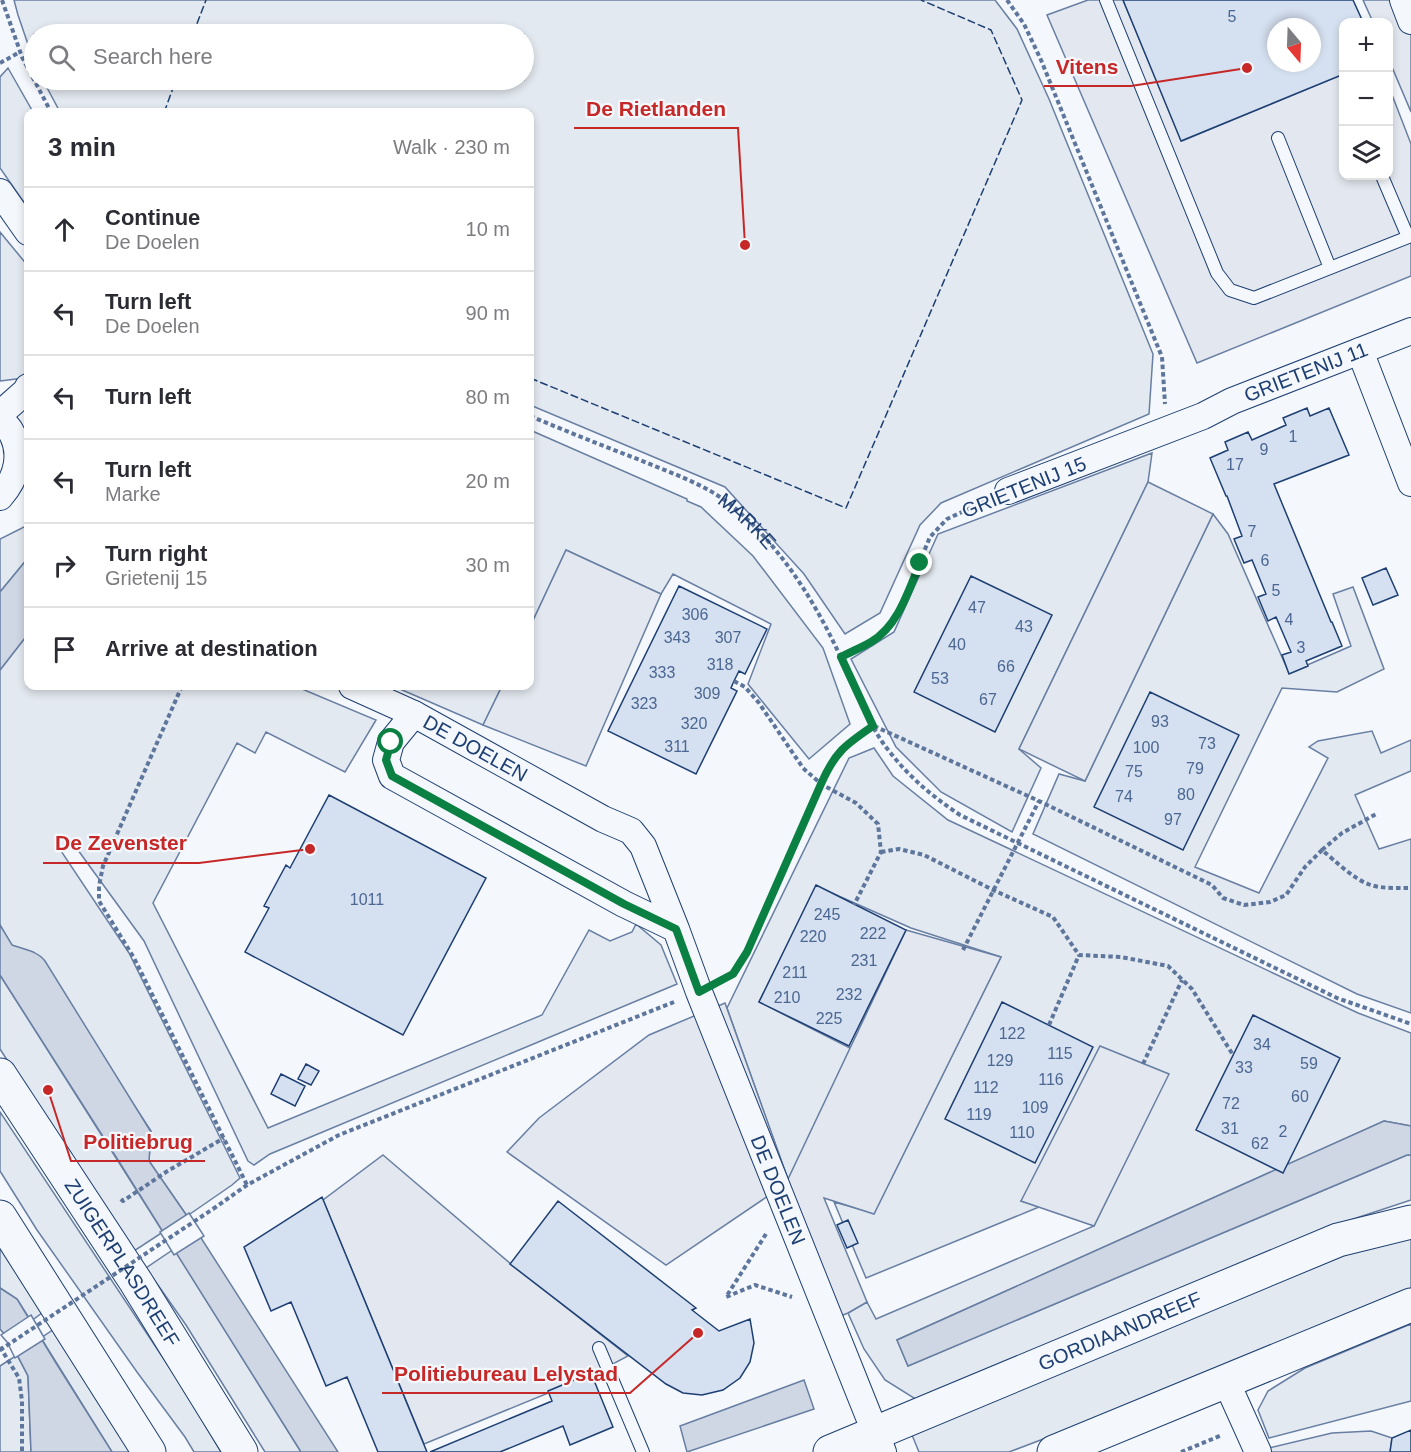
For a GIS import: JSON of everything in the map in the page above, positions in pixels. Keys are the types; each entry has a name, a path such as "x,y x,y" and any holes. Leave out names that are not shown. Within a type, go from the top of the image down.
{"main road":[{"name":"ZUIGERPLASDREEF","path":"0,1075 129,1272 241,1452"},
{"path":"0,1217 149,1452"},
{"name":"GORDIAANDREEF","path":"830,1452 879,1443 1338,1240 1411,1222"},
{"path":"1054,1452 1411,1305"}],"street":[{"path":"1403,0 1411,21"},
{"path":"0,192 24,226"},
{"name":"GRIETENIJ 11","path":"1203,416 1232,401 1411,331"},
{"path":"1360,351 1411,483"},
{"path":"0,414 24,393"},
{"name":"GRIETENIJ 15","path":"1008,491 1203,416"},
{"path":"0,419 9,429 16,446 17,464 12,482 0,497"},
{"path":"361,690 414,714"},
{"name":"DE DOELEN","path":"676,929 624,904 392,776 386,760 391,742 414,714 603,819 631,831 643,846 676,929 699,992 879,1443"},
{"path":"1226,1381 1258,1452"}],"lane":[{"path":"1106,0 1217,273 1230,290 1254,298 1409,237 1384,180"},
{"path":"1278,138 1330,268"},
{"path":"599,1348 643,1452"}],"path":[{"path":"2,0 24,60"},
{"path":"1007,0 1024,24 1041,60 1162,357 1166,430"},
{"path":"0,63 20,52"},
{"path":"40,90 49,108"},
{"name":"MARKE","path":"534,418 702,485 735,508 773,547 805,589 841,657 873,726 887,749 907,773 931,795 960,815 1337,998 1411,1024"},
{"name":"GRIETENIJ 15","path":"841,657 872,642 888,628 900,610 930,537 947,519 1008,491"},
{"path":"734,681 745,687 759,703 803,768 821,784 856,803 878,824 881,852 854,905"},
{"path":"180,690 104,866 99,886 99,901 134,957 247,1185"},
{"path":"22,1452 22,1401 19,1378 0,1349 247,1185 339,1135 699,992 733,974 747,952 834,758 847,744 873,726 1039,801 1212,885 1223,898 1244,905 1270,902 1286,895 1305,867 1322,850 1342,833 1378,813"},
{"path":"963,950 1039,801"},
{"path":"881,852 899,849 924,855 1053,917 1079,955"},
{"path":"1322,850 1367,884 1391,888 1411,888"},
{"path":"1079,955 1121,957 1168,966 1192,989 1233,1054"},
{"path":"1049,1025 1079,955"},
{"path":"1143,1064 1182,980"},
{"path":"117,1193 123,1202 166,1172 224,1138"},
{"path":"785,1204 726,1297 755,1285 825,1306"},
{"path":"1182,1452 1246,1425"}],"shaded area":[{"path":"14,0 995,0 1017,29 1049,99 1153,354 1149,414 941,503 920,525 880,613 845,634 804,574 725,487 534,407 534,108 58,108 48,90 534,90 534,24 24,24 24,33"},
{"path":"1088,0 1123,0 1182,141 1339,76 1339,180 1393,180 1393,97 1411,144 1411,276 1197,363 1047,15"},
{"path":"1363,0 1411,0 1411,112 1393,69 1393,18 1371,18"},
{"path":"8,68 31,108 24,108 24,202 0,168 0,77"},
{"path":"0,232 24,261 24,378 0,381"},
{"path":"534,432 701,507 753,556 823,648 850,724 809,759 748,684 771,624 673,574 661,594 566,550 534,618"},
{"path":"1152,453 1148,482 1019,749 1041,768 1012,832 941,792 896,747 851,659 894,632 938,534"},
{"path":"1148,482 1213,514 1085,781 1019,749"},
{"path":"1213,514 1228,534 1289,673 1351,646 1333,594 1353,587 1384,669 1337,692 1282,688 1195,867 1259,893 1328,758 1309,747 1318,741 1372,731 1381,753 1411,740 1411,771 1355,795 1379,849 1411,839 1411,1013 1357,994 1033,834 1059,774 1085,781"},
{"path":"24,527 24,563 0,592 0,539"},
{"path":"566,550 661,594 586,766 483,725 500,690 534,690 534,618"},
{"path":"24,563 24,639 0,670 0,592"},
{"path":"24,639 24,690 305,690 376,720 345,772 266,732 255,753 237,743 153,903 268,1128 542,1015 589,930 610,941 632,932 636,924 661,945 677,984 270,1154 254,1165 248,1161 144,941 75,846 61,851 129,953 240,1178 187,1216 149,1161 151,1131 33,952 12,946 0,925 0,670"},
{"path":"402,690 500,690 483,725"},
{"path":"874,748 893,776 948,820 1358,1013 1411,1033 1411,1126 1384,1121 897,1340 908,1366 1407,1155 1411,1155 1411,1200 1326,1228 917,1400 885,1380 864,1349 848,1313 867,1302 876,1319 1094,1226 1168,1074 1021,1201 1039,1207 866,1278 834,1202 874,1213 1001,957 911,928 816,886 759,1002 852,1049 788,1180 727,1008 849,758"},
{"path":"0,925 12,945 34,953 45,961 151,1132 149,1161 187,1216 338,1452 301,1452 0,975"},
{"path":"906,930 1001,957 874,1214 824,1198 867,1302 848,1313 823,1323 771,1194 666,1265 507,1152 539,1118 649,1035 725,1003 788,1179"},
{"path":"0,975 163,1232 134,1251 92,1192 0,1049"},
{"path":"1100,1046 1169,1074 1094,1226 1021,1201"},
{"path":"0,1112 183,1388 221,1452 194,1452 37,1230 0,1171"},
{"path":"1384,1121 1411,1126 1411,1155 908,1366 897,1340"},
{"path":"383,1155 512,1265 628,1356 592,1375 424,1444 323,1200"},
{"path":"0,1236 46,1310 31,1321 17,1299 0,1288"},
{"path":"1411,1236 1411,1288 1096,1419 1009,1452 919,1452 912,1435 1345,1255"},
{"path":"174,1249 301,1452 265,1452 186,1325 146,1268"},
{"path":"0,1288 17,1299 112,1452 31,1452 28,1376 10,1341 0,1329"},
{"path":"1411,1324 1411,1401 1269,1438 1258,1410 1268,1391 1305,1368"},
{"path":"57,1327 135,1452 112,1452 41,1338"},
{"path":"17,1355 28,1376 31,1452 0,1452 0,1366"},
{"path":"804,1380 814,1409 687,1452 680,1426"},
{"path":"1371,1431 1392,1438 1390,1452 1259,1452 1332,1433"}],"pier":[{"path":"189,1213 204,1236 174,1255 160,1232"},
{"path":"31,1315 45,1339 15,1358 1,1335"}],"building":[{"path":"1123,0 1353,0 1361,18 1339,18 1339,76 1181,141"},
{"path":"1307,408 1310,416 1329,408 1349,455 1274,484 1342,646 1306,661 1308,666 1289,674 1282,655 1291,652 1276,617 1268,621 1258,597 1266,594 1252,560 1244,563 1234,539 1242,536 1210,458 1228,450 1225,442 1248,432 1252,440 1286,425 1283,418"},
{"path":"1386,568 1398,595 1373,605 1362,578"},
{"path":"971,576 1052,615 995,732 914,692"},
{"path":"679,586 767,629 745,674 739,671 734,681 731,688 737,691 696,774 608,731"},
{"path":"1150,692 1239,735 1183,850 1094,807"},
{"path":"329,795 486,878 403,1035 245,952 269,908 264,906 286,865 290,868"},
{"path":"816,885 906,930 849,1046 759,1002"},
{"path":"1002,1002 1093,1047 1035,1163 945,1119"},
{"path":"1253,1015 1340,1058 1283,1173 1196,1130"},
{"path":"306,1064 319,1071 311,1085 298,1079"},
{"path":"281,1074 305,1086 295,1106 271,1094"},
{"path":"322,1197 427,1452 378,1452 347,1377 326,1386 291,1302 271,1311 244,1247"},
{"path":"558,1201 696,1308 692,1310 719,1331 750,1319 754,1343 750,1362 740,1378 723,1390 702,1395 683,1393 666,1384 510,1264"},
{"path":"848,1220 858,1243 847,1248 837,1225"},
{"path":"591,1373 613,1427 570,1445 563,1426 500,1452 430,1452 552,1401 548,1391"},
{"path":"1411,1430 1411,1452 1390,1452 1392,1438"}],"fence":[{"path":"197,24 206,0"},
{"path":"534,380 846,508 1022,100 991,30 921,0"},
{"path":"166,108 172,90"}],"place":[{"name":"Vitens","path":"1247,68"},
{"name":"De Rietlanden","path":"745,245"},
{"name":"De Zevenster","path":"310,849"},
{"name":"Politiebrug","path":"48,1090"},
{"name":"Politiebureau Lelystad","path":"698,1333"}],"route":[{"path":"391,742 386,760 392,776 624,904 676,929 699,992 733,974 747,952 826,772 834,758 847,744 873,726 841,657 872,642 888,628 900,610 920,563"}]}
